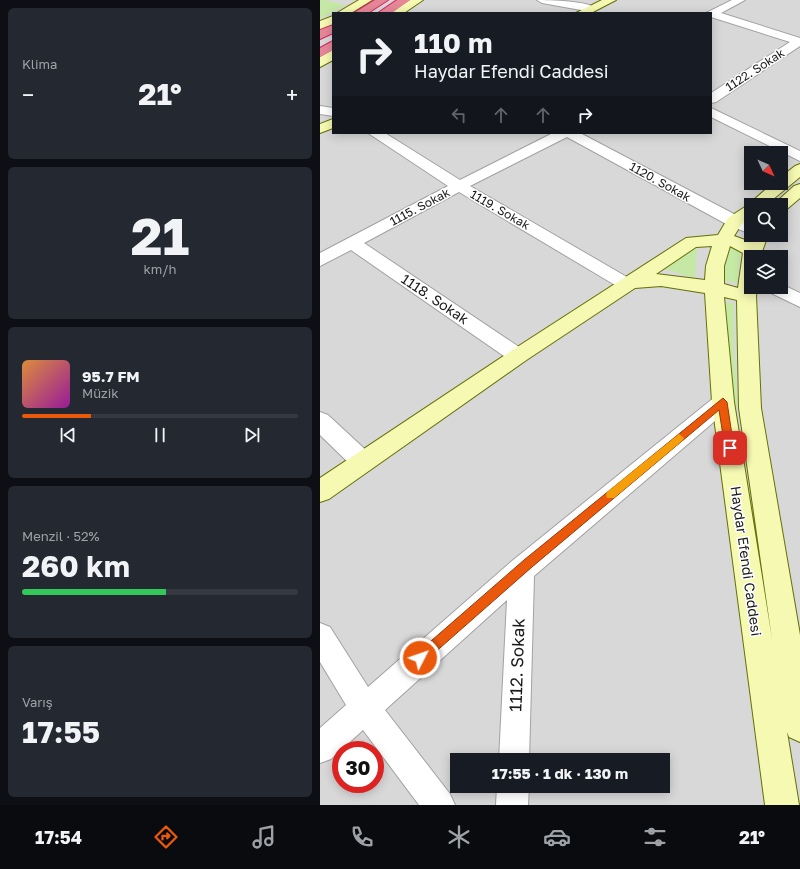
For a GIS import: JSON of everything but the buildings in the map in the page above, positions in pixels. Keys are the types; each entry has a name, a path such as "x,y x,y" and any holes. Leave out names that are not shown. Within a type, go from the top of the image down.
{"highway":[{"path":"362,12 383,0"},
{"path":"386,12 405,0"},
{"path":"320,35 332,29"},
{"path":"320,53 332,46"}],"main road":[{"path":"345,12 367,0"},
{"path":"399,12 418,0"},
{"path":"590,12 611,0"},
{"path":"590,12 622,0"},
{"path":"320,26 332,20"},
{"path":"320,63 332,55"},
{"path":"320,120 332,114"},
{"path":"320,129 332,123"},
{"path":"765,198 800,169"},
{"path":"788,200 800,189"},
{"path":"320,491 518,356 692,242 744,231"},
{"name":"Haydar Efendi Caddesi","path":"744,232 715,266 714,289 723,402 782,805"},
{"path":"626,284 644,280 660,279 714,289 744,284"},
{"name":"Haydar Efendi Caddesi","path":"748,294 750,408 794,648 800,726"}],"street":[{"path":"542,0 590,12"},
{"path":"712,14 740,0"},
{"path":"712,14 800,41"},
{"name":"1122. Sokak","path":"712,98 800,41"},
{"path":"320,110 332,113"},
{"path":"712,113 800,158"},
{"name":"1119. Sokak","path":"377,134 459,186 626,284"},
{"name":"1115. Sokak","path":"320,260 459,186 562,134"},
{"name":"1120. Sokak","path":"572,134 744,230"},
{"name":"1118. Sokak","path":"352,242 518,356"},
{"path":"787,294 800,301"},
{"path":"320,748 364,707 521,570 723,402"},
{"path":"320,421 362,461"},
{"name":"1112. Sokak","path":"514,753 521,570"},
{"path":"320,637 364,707 439,805"},
{"path":"512,805 513,793"}],"shaded area":[{"path":"320,0 800,0 800,805 320,805"}],"green space":[{"path":"320,0 346,5 332,12 320,19"},
{"path":"722,242 741,251 737,283 717,279"},
{"path":"697,247 695,278 664,269"},
{"path":"716,303 734,303 734,351 738,407 731,408"}],"slow traffic":[{"path":"611,495 679,438"}],"route":[{"path":"420,658 528,564 723,402 730,448"}]}
